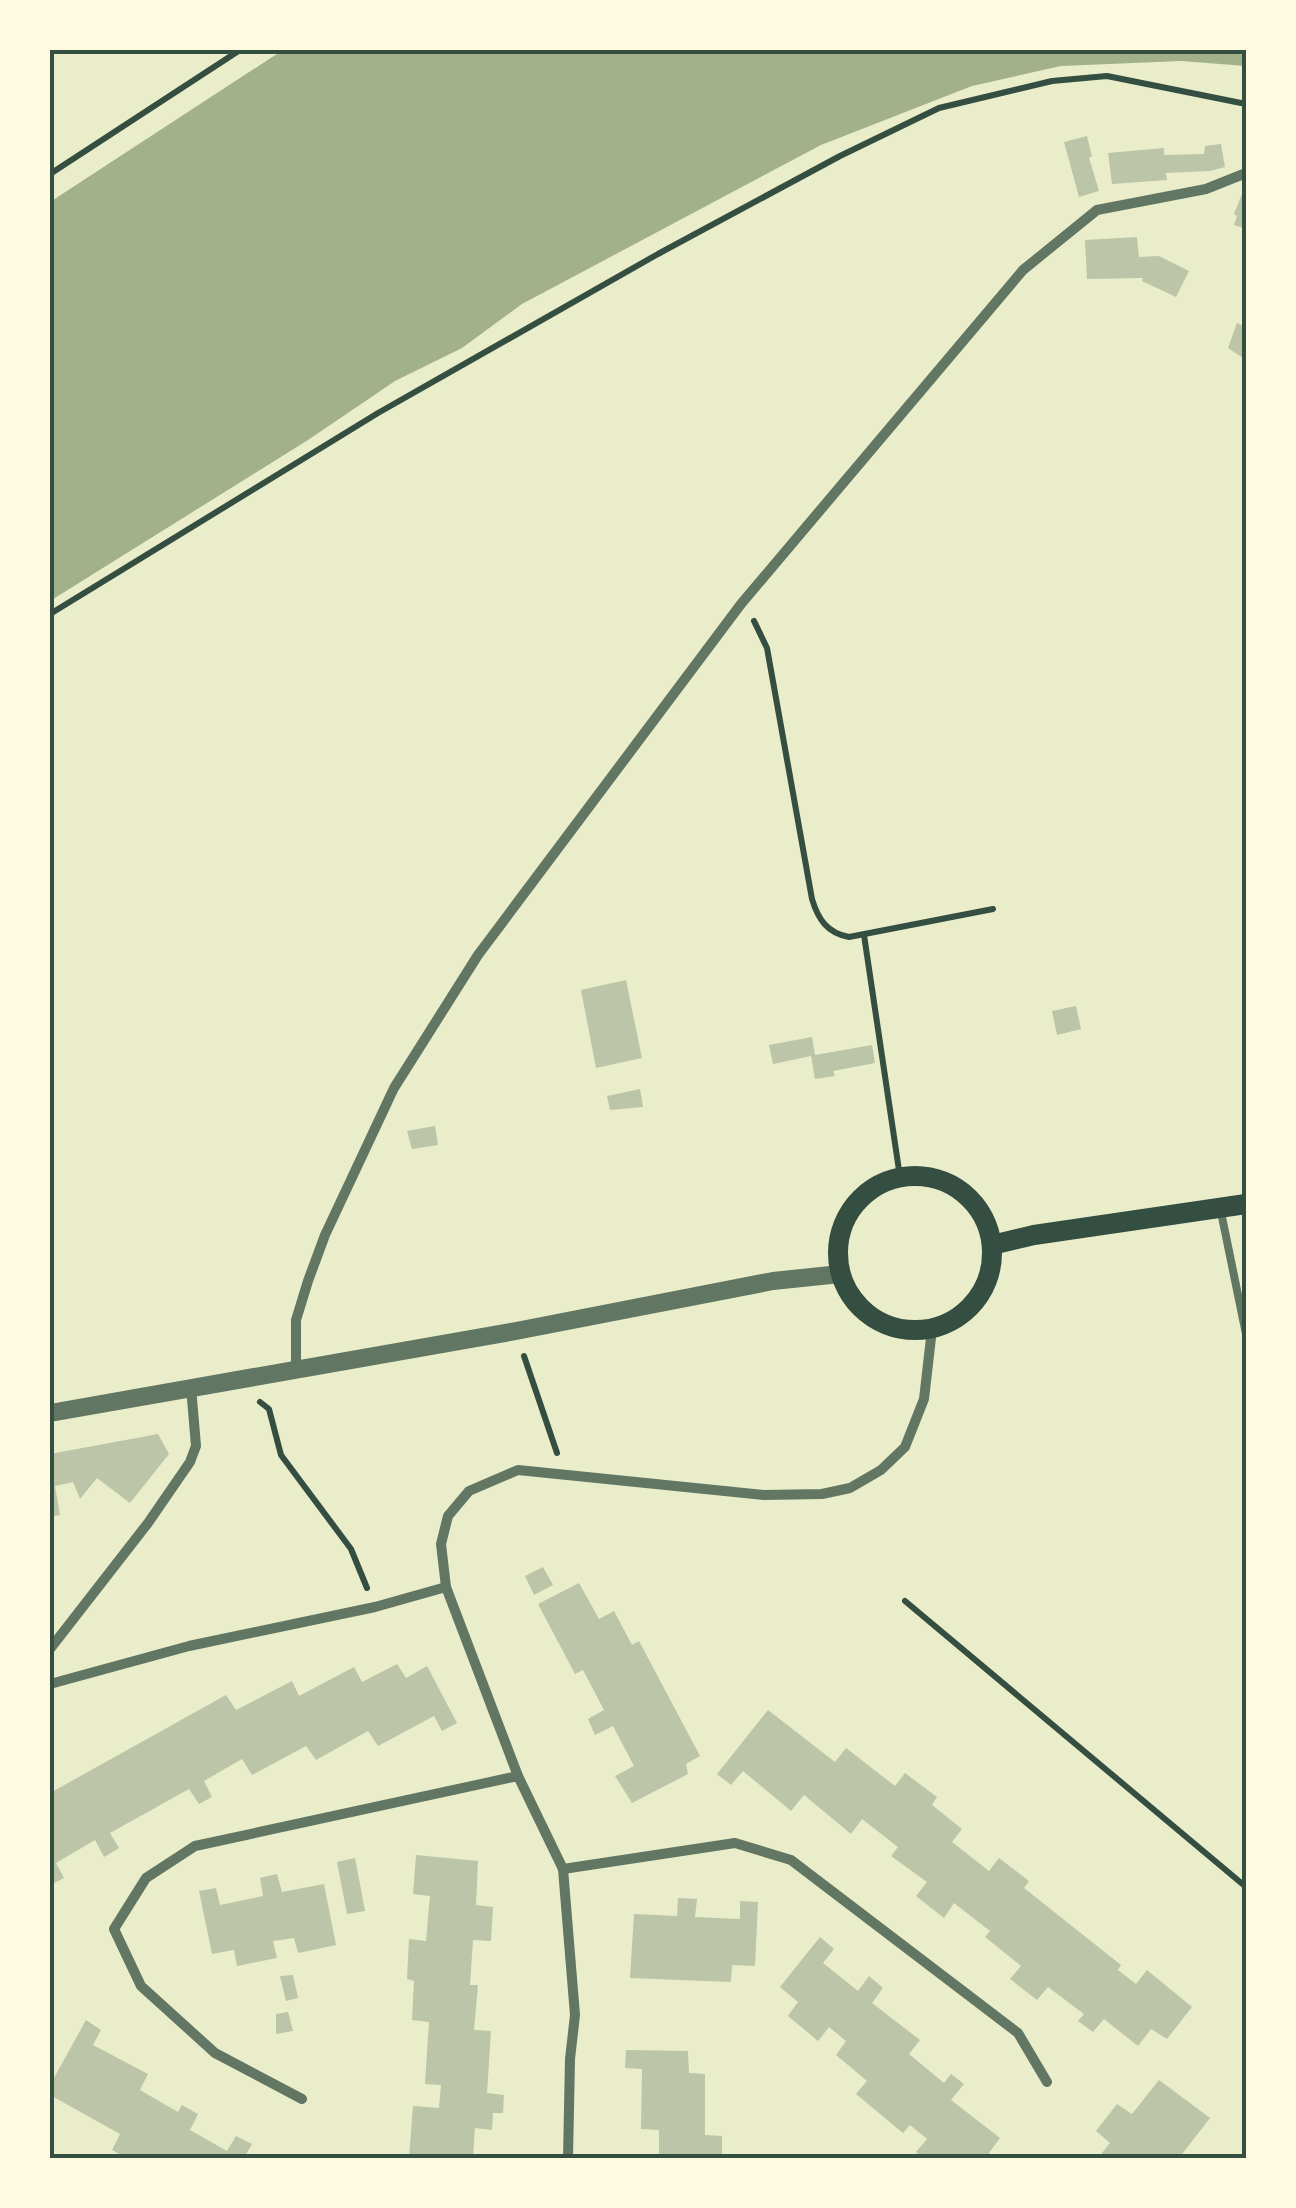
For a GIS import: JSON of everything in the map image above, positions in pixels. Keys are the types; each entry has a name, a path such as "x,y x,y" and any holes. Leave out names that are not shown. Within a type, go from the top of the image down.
{"main road":[{"path":"925,1176 950,1184 960,1192 986,1220 992,1245 992,1267 984,1289 971,1307 953,1321 932,1329 909,1331 876,1320 849,1296 840,1274 837,1248 843,1224 856,1202 876,1186 900,1177 925,1176"},
{"path":"992,1245 1034,1235 1246,1204"}],"street":[{"path":"296,1368 296,1320 308,1281 325,1235 394,1088 478,955 741,604 1023,270 1097,210 1206,189 1246,173"},
{"path":"50,1413 516,1331 755,1284 840,1274"},
{"path":"568,2158 575,2015 564,1870 518,1776 446,1586 441,1544 448,1516 469,1491 518,1470 764,1495 822,1494 850,1488 881,1470 905,1447 924,1399 932,1329"},
{"path":"50,1649 190,1462 196,1446 191,1386"},
{"path":"50,1684 188,1646 375,1607 446,1586"},
{"path":"302,2099 215,2052 141,1986 114,1929 146,1878 195,1846 518,1776"},
{"path":"564,1870 735,1843 791,1860 1018,2033 1046,2082"}],"lane":[{"path":"1220,1208 1246,1334"}],"path":[{"path":"50,174 240,50"},
{"path":"50,614 428,385 658,254 840,156 939,108 1052,81 1107,76 1246,104"},
{"path":"741,604 766,648 817,916 839,935 864,935 993,909"},
{"path":"864,935 900,1177"},
{"path":"516,1331 564,1473"},
{"path":"252,1376 257,1399 269,1409 281,1455 351,1549 375,1607"},
{"path":"905,1601 1246,1887"}],"shaded area":[{"path":"283,50 1246,50 1246,66 1181,61 1061,66 972,86 821,145 522,304 462,348 395,381 50,601 50,202"}],"building":[{"path":"1087,136 1099,191 1079,197 1064,142"},
{"path":"1221,144 1225,167 1166,173 1167,180 1112,184 1108,153 1164,148 1164,155 1204,154 1205,146"},
{"path":"1246,184 1246,229 1234,225 1234,214"},
{"path":"1137,237 1139,257 1159,256 1189,271 1176,297 1142,281 1143,278 1087,279 1085,240"},
{"path":"1237,323 1246,327 1246,360 1228,348"},
{"path":"626,980 642,1058 596,1068 581,990"},
{"path":"1076,1006 1081,1029 1057,1035 1052,1011"},
{"path":"812,1037 815,1055 872,1045 875,1063 833,1071 835,1076 815,1079 811,1056 773,1064 769,1045"},
{"path":"640,1089 643,1107 610,1110 607,1096"},
{"path":"435,1126 438,1145 412,1149 407,1131"},
{"path":"158,1434 169,1454 130,1503 97,1478 80,1499 73,1482 55,1486 60,1515 50,1517 50,1454"},
{"path":"543,1567 553,1585 534,1595 525,1576"},
{"path":"579,1583 599,1619 614,1611 632,1645 639,1641 700,1756 686,1764 688,1774 632,1803 615,1776 634,1766 613,1726 595,1735 588,1719 604,1710 583,1670 575,1674 538,1604"},
{"path":"397,1664 406,1678 427,1666 457,1723 442,1731 434,1716 378,1746 368,1731 316,1760 306,1746 252,1775 242,1759 204,1781 212,1797 199,1804 189,1789 110,1833 119,1848 104,1857 95,1840 56,1863 64,1878 50,1885 50,1793 226,1695 236,1710 292,1681 299,1696 354,1667 362,1682"},
{"path":"768,1710 835,1762 846,1748 895,1786 905,1773 937,1797 932,1805 962,1829 952,1842 989,1871 999,1858 1029,1881 1024,1888 1121,1965 1118,1970 1136,1984 1147,1970 1192,2007 1167,2039 1151,2029 1138,2046 1104,2019 1093,2032 1078,2021 1084,2014 1048,1987 1037,2000 1010,1979 1021,1966 985,1937 990,1931 954,1903 944,1918 916,1896 927,1882 891,1856 898,1847 862,1819 851,1834 804,1795 791,1811 743,1771 731,1785 717,1774"},
{"path":"416,1855 478,1861 476,1905 493,1907 491,1941 473,1940 470,1985 478,1985 474,2030 491,2031 487,2093 504,2095 503,2113 493,2113 492,2130 475,2128 473,2158 409,2158 413,2106 439,2108 441,2085 425,2084 429,2022 412,2020 414,1981 407,1979 409,1939 426,1941 430,1896 413,1894"},
{"path":"355,1858 365,1911 347,1914 337,1862"},
{"path":"277,1874 282,1892 324,1884 336,1945 298,1953 294,1938 273,1941 277,1958 237,1966 234,1950 212,1954 199,1891 216,1888 220,1905 263,1896 260,1878"},
{"path":"678,1898 697,1899 695,1917 740,1919 740,1901 758,1902 755,1966 732,1965 731,1982 630,1978 634,1914 677,1916"},
{"path":"820,1937 834,1949 823,1963 858,1991 869,1976 883,1988 872,2003 920,2040 909,2054 944,2083 951,2074 964,2084 951,2100 1000,2138 989,2153 995,2158 923,2158 916,2152 927,2139 910,2125 903,2133 856,2094 867,2081 836,2055 846,2041 829,2027 818,2041 788,2016 798,2002 780,1987"},
{"path":"293,1975 298,1998 286,2001 280,1976"},
{"path":"288,2012 293,2031 276,2034 276,2014"},
{"path":"86,2020 101,2030 93,2045 148,2074 140,2090 178,2112 182,2105 198,2114 190,2130 227,2151 236,2136 252,2144 244,2158 127,2158 112,2150 120,2134 50,2095 50,2085"},
{"path":"626,2050 688,2051 689,2073 705,2074 705,2135 722,2136 722,2158 659,2158 659,2130 641,2129 642,2069 625,2068"},
{"path":"1159,2080 1210,2118 1179,2158 1098,2158 1110,2143 1096,2131 1117,2104 1132,2114"}]}
